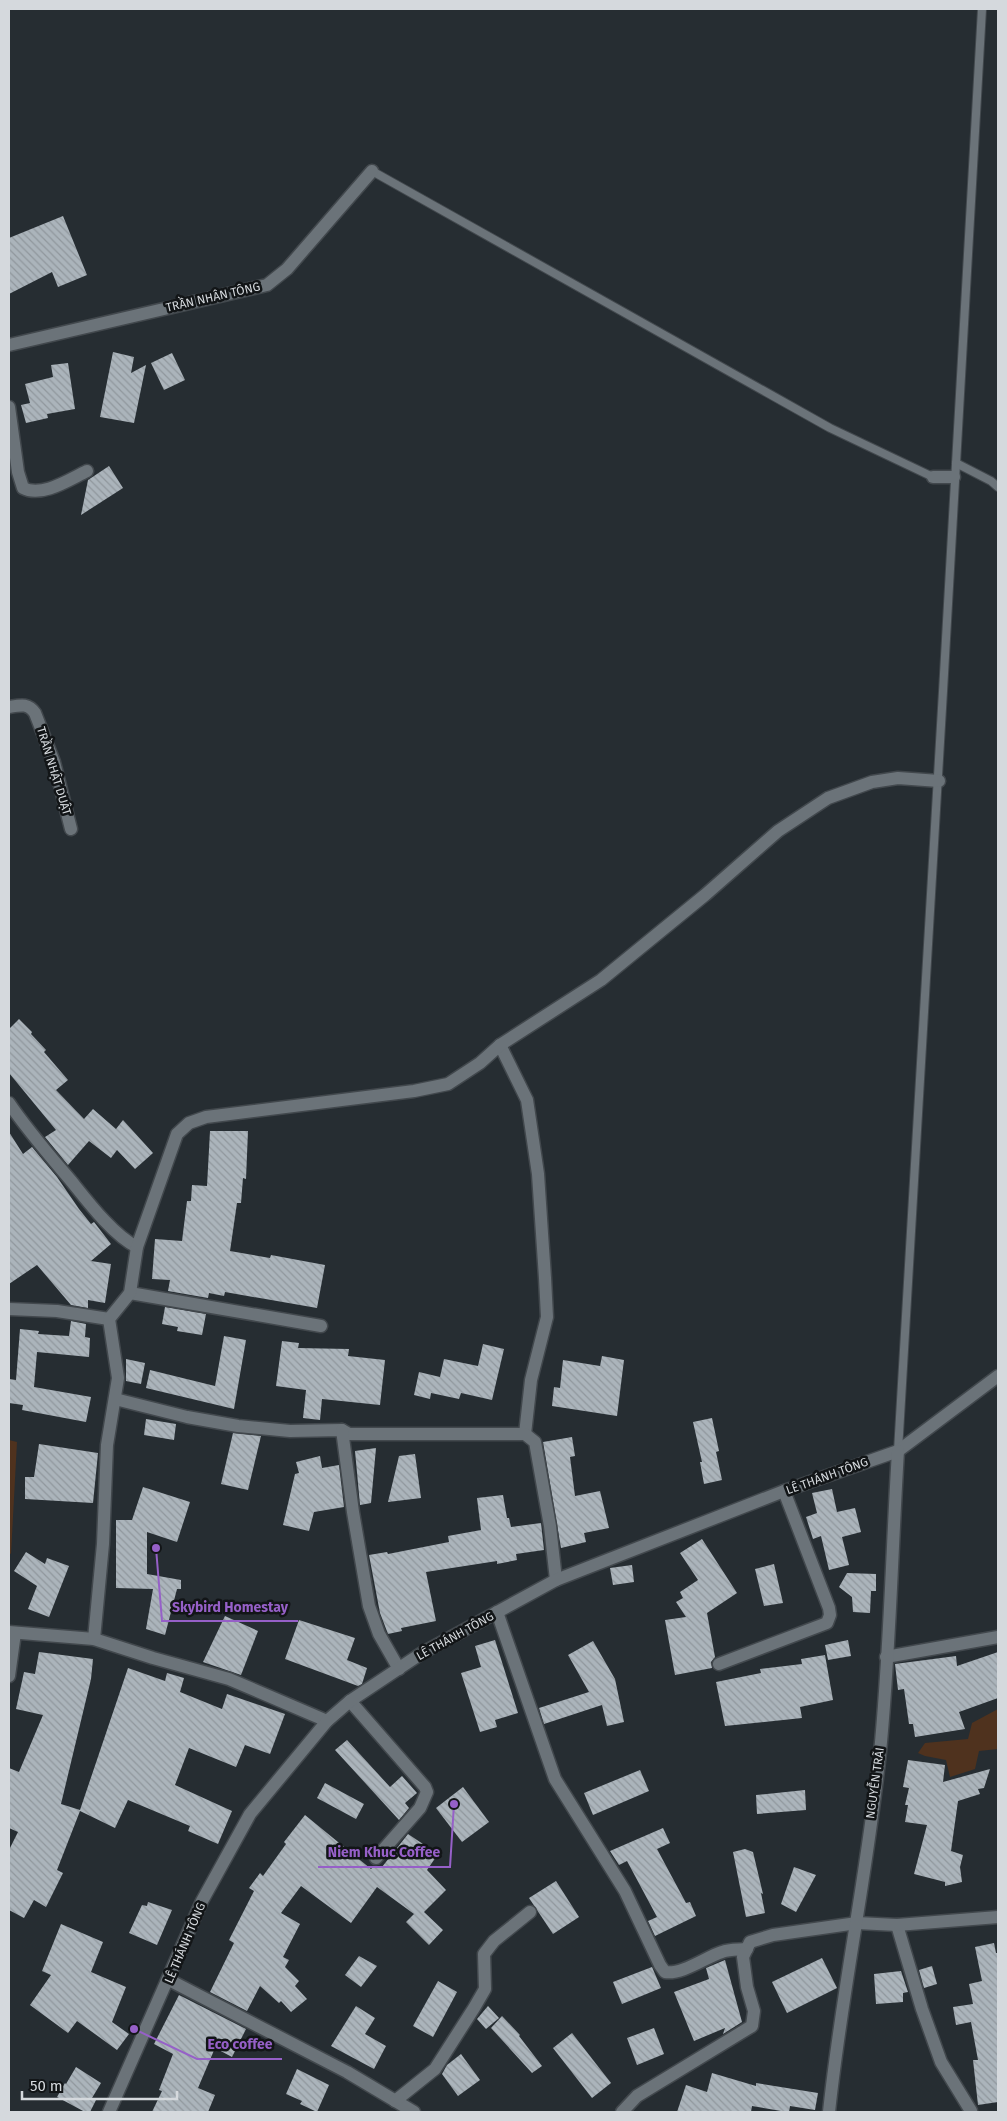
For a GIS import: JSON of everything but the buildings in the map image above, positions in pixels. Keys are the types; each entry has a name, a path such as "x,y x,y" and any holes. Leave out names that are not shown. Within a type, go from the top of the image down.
{"street":[{"name":"TRẦN NHÂN TÔNG","path":"9,345 267,285 287,268 372,170"},
{"path":"9,407 18,472 23,488 38,492 87,471"},
{"path":"933,477 954,477"},
{"name":"TRẦN NHẬT DUẬT","path":"9,707 23,705 30,707 36,713 54,762 71,829"},
{"path":"94,1639 102,1544 107,1444 118,1378 109,1319 130,1293 137,1247 177,1134 189,1123 206,1117 414,1091 448,1084 480,1063 500,1045 601,980 778,831 828,798 872,782 898,778 939,782"},
{"path":"500,1045 527,1100 538,1174 547,1317 531,1380 525,1434"},
{"path":"9,1104 47,1154 98,1214 130,1244 137,1247"},
{"path":"130,1293 321,1326"},
{"path":"9,1310 57,1311 109,1319"},
{"name":"LÊ THÁNH TÔNG","path":"109,2112 202,1902 250,1814 326,1721 350,1701 422,1653 556,1580 784,1491 898,1451 998,1376"},
{"path":"115,1399 187,1417 238,1426 290,1432 342,1430 349,1434 525,1434 535,1442 550,1526 556,1580"},
{"path":"342,1430 353,1512 369,1606 379,1634 399,1669"},
{"name":"NGUYỄN TRÃI","path":"829,2112 833,2071 857,1923 881,1742 898,1451"},
{"path":"718,1664 803,1633 827,1623 829,1620 829,1608 784,1491"},
{"path":"497,1612 555,1779 625,1891 665,1972 692,1966 723,1951 747,1949"},
{"path":"9,1676 12,1632 94,1639 229,1679 326,1721"},
{"path":"886,1657 998,1637"},
{"path":"350,1701 425,1787 427,1792 420,1808 376,1858"},
{"path":"395,2101 435,2069 485,1989 484,1954 494,1941 530,1912"},
{"path":"622,2112 637,2096 752,2026 754,2011 747,1987 743,1958 750,1942 773,1935 857,1923 897,1925 998,1917"},
{"path":"897,1925 922,2009 941,2062 971,2111"},
{"path":"169,1980 347,2072 414,2112"}],"lane":[{"path":"898,1451 939,782 954,477 982,9"},
{"path":"372,170 830,428 933,477"},
{"path":"956,463 991,481 998,487"}],"shaded area":[{"path":"9,1440 17,1442 11,1554 9,1553"},
{"path":"998,1709 998,1749 979,1751 975,1769 950,1777 946,1760 918,1753 925,1743 968,1739 972,1723"}],"place":[{"name":"Skybird Homestay","path":"156,1548"},
{"name":"Niem Khuc Coffee","path":"454,1804"},
{"name":"Eco coffee","path":"134,2029"}]}
